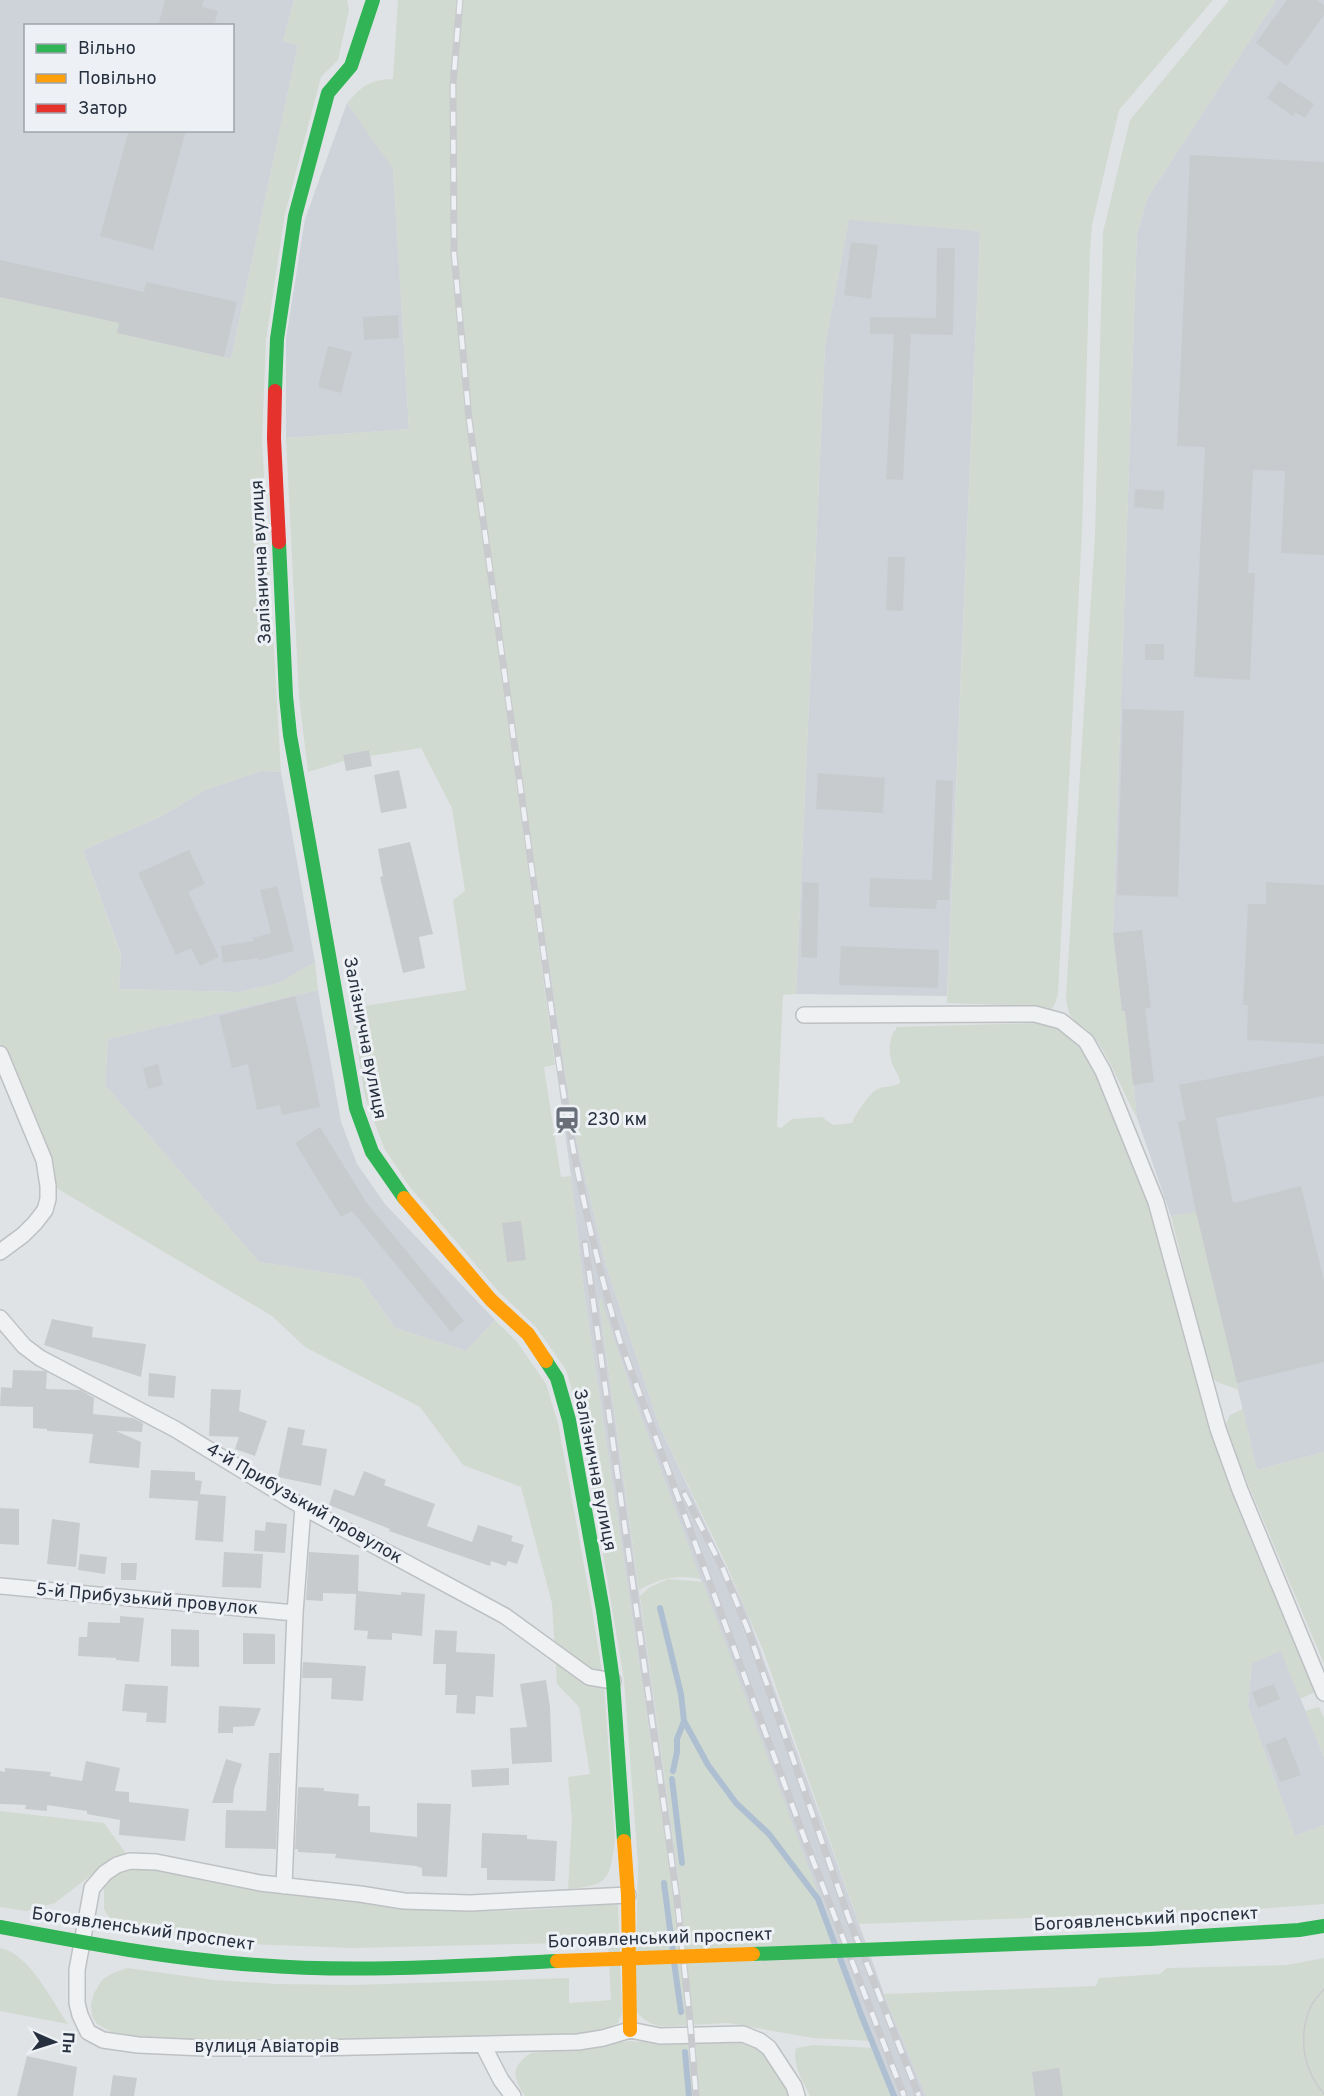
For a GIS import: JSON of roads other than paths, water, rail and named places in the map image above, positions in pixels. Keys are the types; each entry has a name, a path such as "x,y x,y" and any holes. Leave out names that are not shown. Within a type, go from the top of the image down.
{"street":[{"name":"Залізнична вулиця","path":"373,0 351,66 328,93 295,216 277,339 274,438 286,696 290,735 356,1108 372,1152 398,1192 491,1300 528,1334 557,1378 573,1443 614,1681 628,1895 630,2030"},
{"path":"804,1015 1035,1014 1061,1022 1086,1041 1103,1071 1156,1203 1218,1428 1240,1491 1324,1693"},
{"path":"0,1054 44,1160 48,1199 45,1210 35,1223 0,1252"},
{"name":"4-й Прибузький провулок","path":"0,1318 24,1346 40,1358 175,1429 303,1507 505,1616 588,1677 614,1681"},
{"path":"284,1886 295,1613 303,1507"},
{"name":"5-й Прибузький провулок","path":"0,1586 295,1613"},
{"name":"вулиця Авіаторів","path":"628,1895 470,1903 404,1900 260,1883 156,1862 130,1861 117,1865 105,1873 92,1888 81,1941 76,2003 88,2032 103,2040 128,2044 204,2048 578,2042 630,2030"},
{"name":"Богоявленський проспект","path":"0,1927 215,1962 276,1966 394,1968 1150,1939 1299,1930 1324,1926"},
{"path":"630,2030 660,2036 744,2034 769,2048 794,2086 797,2096"},
{"path":"483,2045 501,2080 513,2096"}],"waterway":[{"path":"660,1608 681,1694 684,1721 677,1739 673,1771"},
{"path":"684,1721 708,1765 736,1803 769,1834 818,1899 894,2096"},
{"path":"672,1779 682,1863"},
{"path":"664,1883 673,1952"},
{"path":"674,1962 681,2012"},
{"path":"685,2052 689,2096"}],"tram line":[{"path":"1324,1989 1310,2008 1304,2031 1307,2064 1311,2075 1324,2094"}],"railway":[{"path":"460,0 453,85 454,253 469,419 558,1057 584,1200 600,1271 620,1341 807,1845 904,2096"},
{"path":"585,1243 677,1899 696,2096"},
{"path":"684,1493 723,1569 748,1630 849,1919 919,2096"}],"place":[{"name":"230 км","path":"567,1120"}]}
